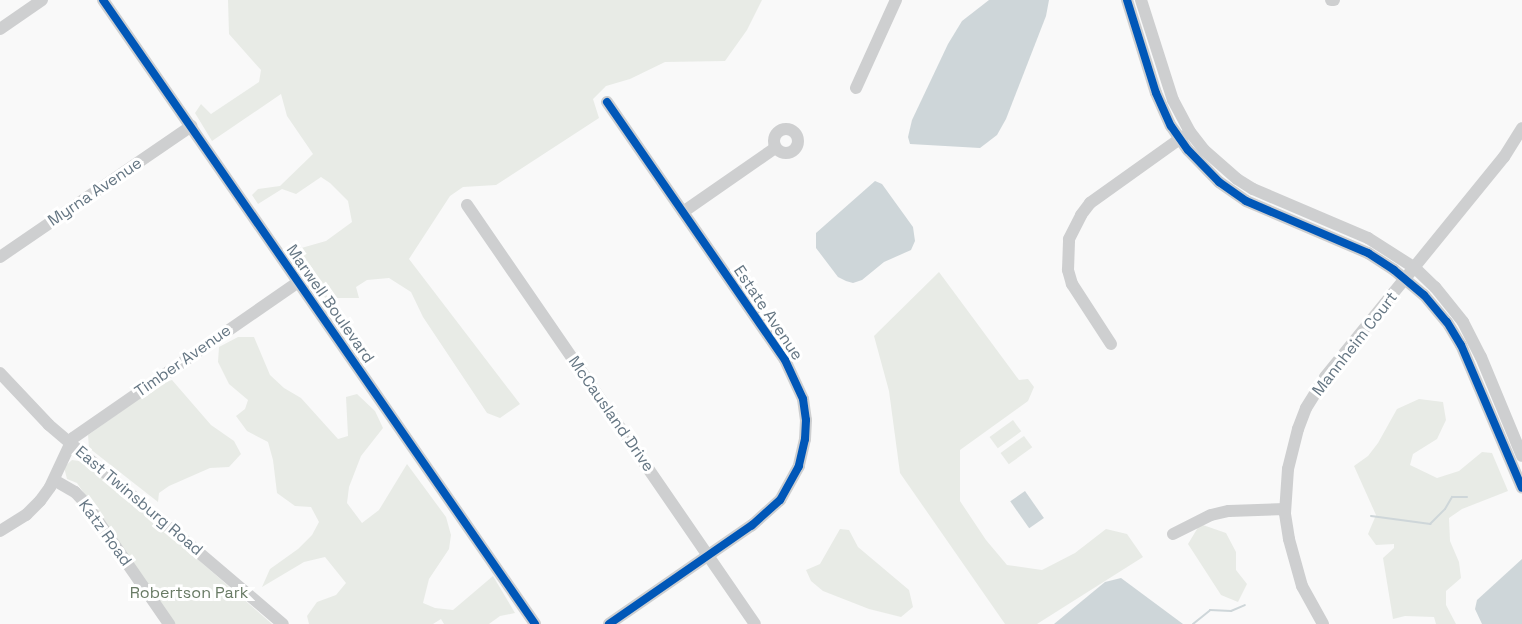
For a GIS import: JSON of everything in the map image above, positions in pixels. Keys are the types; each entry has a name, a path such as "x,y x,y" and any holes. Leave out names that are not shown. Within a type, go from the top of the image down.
{"street":[{"path":"0,29 42,0"},
{"name":"Marwell Boulevard","path":"103,0 534,624"},
{"path":"856,88 896,0"},
{"path":"1127,0 1155,93 1179,139 1206,170 1246,201 1352,245 1410,273"},
{"path":"1141,0 1173,100 1190,132 1220,165 1253,189 1368,238 1463,322 1481,357 1518,458 1522,488"},
{"name":"Estate Avenue","path":"607,102 785,360 803,399 806,420 803,452 788,490 763,517 609,624"},
{"name":"Myrna Avenue","path":"0,257 190,126"},
{"name":"Mannheim Court","path":"1323,624 1309,602 1294,563 1286,509 1287,469 1306,408 1325,377 1504,157 1522,128"},
{"path":"1111,344 1072,284 1068,270 1070,239 1081,215 1090,203 1190,132"},
{"path":"683,212 775,148"},
{"name":"McCausland Drive","path":"467,205 755,624"},
{"name":"Timber Avenue","path":"70,443 87,428 298,282"},
{"name":"East Twinsburg Road","path":"0,373 27,403 70,443 283,624"},
{"path":"0,531 30,511 54,480 70,443"},
{"name":"Katz Road","path":"54,480 75,492 87,505 169,624"},
{"path":"1173,534 1211,515 1286,509"}],"green space":[{"path":"228,0 762,0 747,30 725,61 665,62 630,79 606,86 593,99 599,118 496,185 463,187 450,196 409,259 520,404 500,418 487,413 423,317 411,292 389,278 367,280 356,287 359,298 324,298 291,251 326,241 352,222 348,201 330,183 321,177 296,194 282,189 258,204 252,195 258,189 280,186 313,154 287,116 281,94 212,141 195,113 201,104 211,114 259,82 261,70 229,34"},
{"path":"939,272 1019,380 1028,379 1034,387 1028,401 960,450 960,501 986,540 1007,565 1042,570 1075,553 1106,529 1127,534 1143,557 1037,624 1005,624 900,473 889,391 874,336"},
{"path":"238,337 254,337 270,375 284,388 301,398 338,439 348,436 346,397 357,394 375,411 383,428 361,456 349,487 347,503 362,523 379,510 407,464 446,517 451,535 449,549 429,579 423,603 435,608 453,610 493,576 515,613 500,616 489,624 444,624 441,619 433,624 309,624 307,616 317,602 336,595 346,583 325,557 304,562 262,587 270,569 298,549 312,535 319,522 311,507 295,506 277,493 268,442 247,431 236,416 245,409 248,400 229,384 218,362 219,347"},
{"path":"172,380 211,425 234,441 241,454 229,467 210,468 169,486 159,493 158,502 89,448 88,435 160,384"},
{"path":"1419,399 1443,402 1446,420 1437,439 1413,454 1410,465 1437,478 1459,471 1482,452 1492,453 1508,491 1462,509 1449,518 1450,541 1459,562 1461,578 1446,591 1446,605 1456,624 1436,624 1434,617 1405,616 1393,619 1383,558 1394,548 1394,544 1376,545 1368,534 1376,515 1354,466 1368,456 1378,443 1397,409"},
{"path":"1013,420 1021,431 998,448 990,437"},
{"path":"1024,436 1032,447 1009,464 1001,453"},
{"name":"Robertson Park","path":"72,460 86,462 272,624 173,624 77,483 67,479 64,467"},
{"path":"1200,524 1226,533 1236,552 1236,570 1247,584 1238,602 1221,595 1188,544"},
{"path":"840,529 849,530 858,547 909,590 913,607 901,617 869,609 823,591 811,581 806,570 820,564"}],"shaded area":[{"path":"989,0 1049,0 1046,16 1006,119 997,135 980,148 910,144 908,137 912,120 948,44 962,21"},
{"path":"875,181 882,184 913,227 915,241 911,250 884,262 862,280 853,283 838,277 816,248 816,233"},
{"path":"1025,491 1044,518 1029,528 1010,501"},
{"path":"1522,559 1522,624 1482,624 1475,609 1477,600"},
{"path":"1121,578 1183,624 1054,624 1105,582"}],"waterway":[{"path":"1371,516 1430,524 1445,509 1452,497 1467,497"},
{"path":"1193,624 1210,610 1231,611 1245,605"}],"cycle path":[{"path":"103,0 535,624"},
{"path":"1127,0 1156,93 1171,126 1188,150 1219,182 1246,201 1368,253 1394,270 1424,295 1447,322 1461,345 1522,488"},
{"path":"607,102 785,360 803,399 806,420 805,439 799,466 780,500 752,525 609,624"}]}
